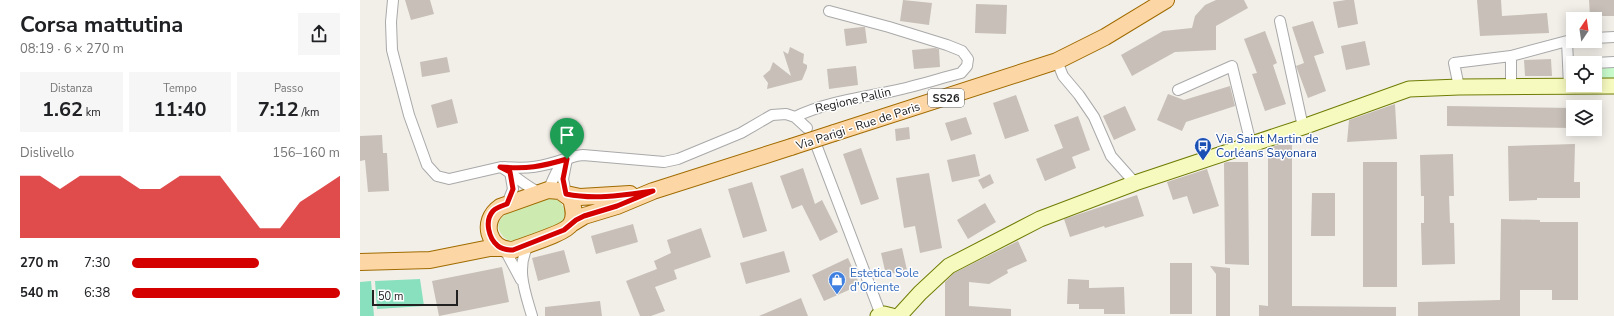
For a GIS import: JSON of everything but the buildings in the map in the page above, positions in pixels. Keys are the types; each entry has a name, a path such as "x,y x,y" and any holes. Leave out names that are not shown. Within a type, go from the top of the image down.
{"main road":[{"name":"Via Parigi - Rue de Paris","path":"360,262 430,260 490,248 513,250 564,230 584,216 617,206 653,191 1057,61 1105,37 1166,0"},
{"name":"Via Parigi - Rue de Paris","path":"409,260 456,250 474,243 489,226 493,211 500,206 544,191 560,191 580,197 608,197 653,191"},
{"path":"566,194 571,199 573,206 574,214 571,224"},
{"path":"489,226 491,237 498,246 503,249"}],"street":[{"path":"393,0 391,22 392,50 409,115 426,165 438,176 449,179 500,167 540,167 574,156 583,155 664,162 678,159 741,133 772,115 786,114 795,117 807,128"},
{"name":"Regione Pallin","path":"795,117 813,108 838,101 893,91 961,73 967,66 968,59 962,51 947,45 889,27 829,12"},
{"path":"1280,21 1303,127"},
{"path":"1602,37 1614,36"},
{"path":"1459,87 1454,63 1511,56 1566,41"},
{"path":"1511,56 1511,86"},
{"path":"1057,61 1063,76 1079,95 1094,117 1111,156 1134,183"},
{"path":"1602,63 1614,62"},
{"path":"1178,90 1232,66 1251,144"},
{"path":"899,316 920,292 949,266 1040,219 1134,183 1303,127 1409,89 1566,86"},
{"path":"1602,86 1614,86"},
{"path":"817,147 884,316"},
{"path":"500,167 510,172 530,188 544,191 559,166 567,159"},
{"path":"566,194 563,179 567,159"},
{"path":"507,204 513,189 510,172"},
{"path":"523,285 523,254 529,244"},
{"path":"503,249 523,285 532,316"}],"green space":[{"path":"1614,66 1614,81 1602,82 1602,67"},
{"path":"552,197 556,199 564,208 564,215 561,224 515,242 508,240 502,235 498,227 500,220 506,214 525,205"},
{"path":"420,279 424,306 377,309 375,281"},
{"path":"371,281 374,316 360,316 360,282"}],"place":[{"name":"Via Saint Martin de Corléans Sayonara","path":"1203,161"},
{"name":"Estetica Sole d'Oriente","path":"837,295"}],"route":[{"path":"567,159 563,179 566,194 580,197 608,197 653,191 617,206 584,216 576,220 564,230 513,250 505,250 498,246 491,237 489,230 491,216 493,211 500,206 507,204 513,189 510,172 500,167 540,167 567,159"}]}
